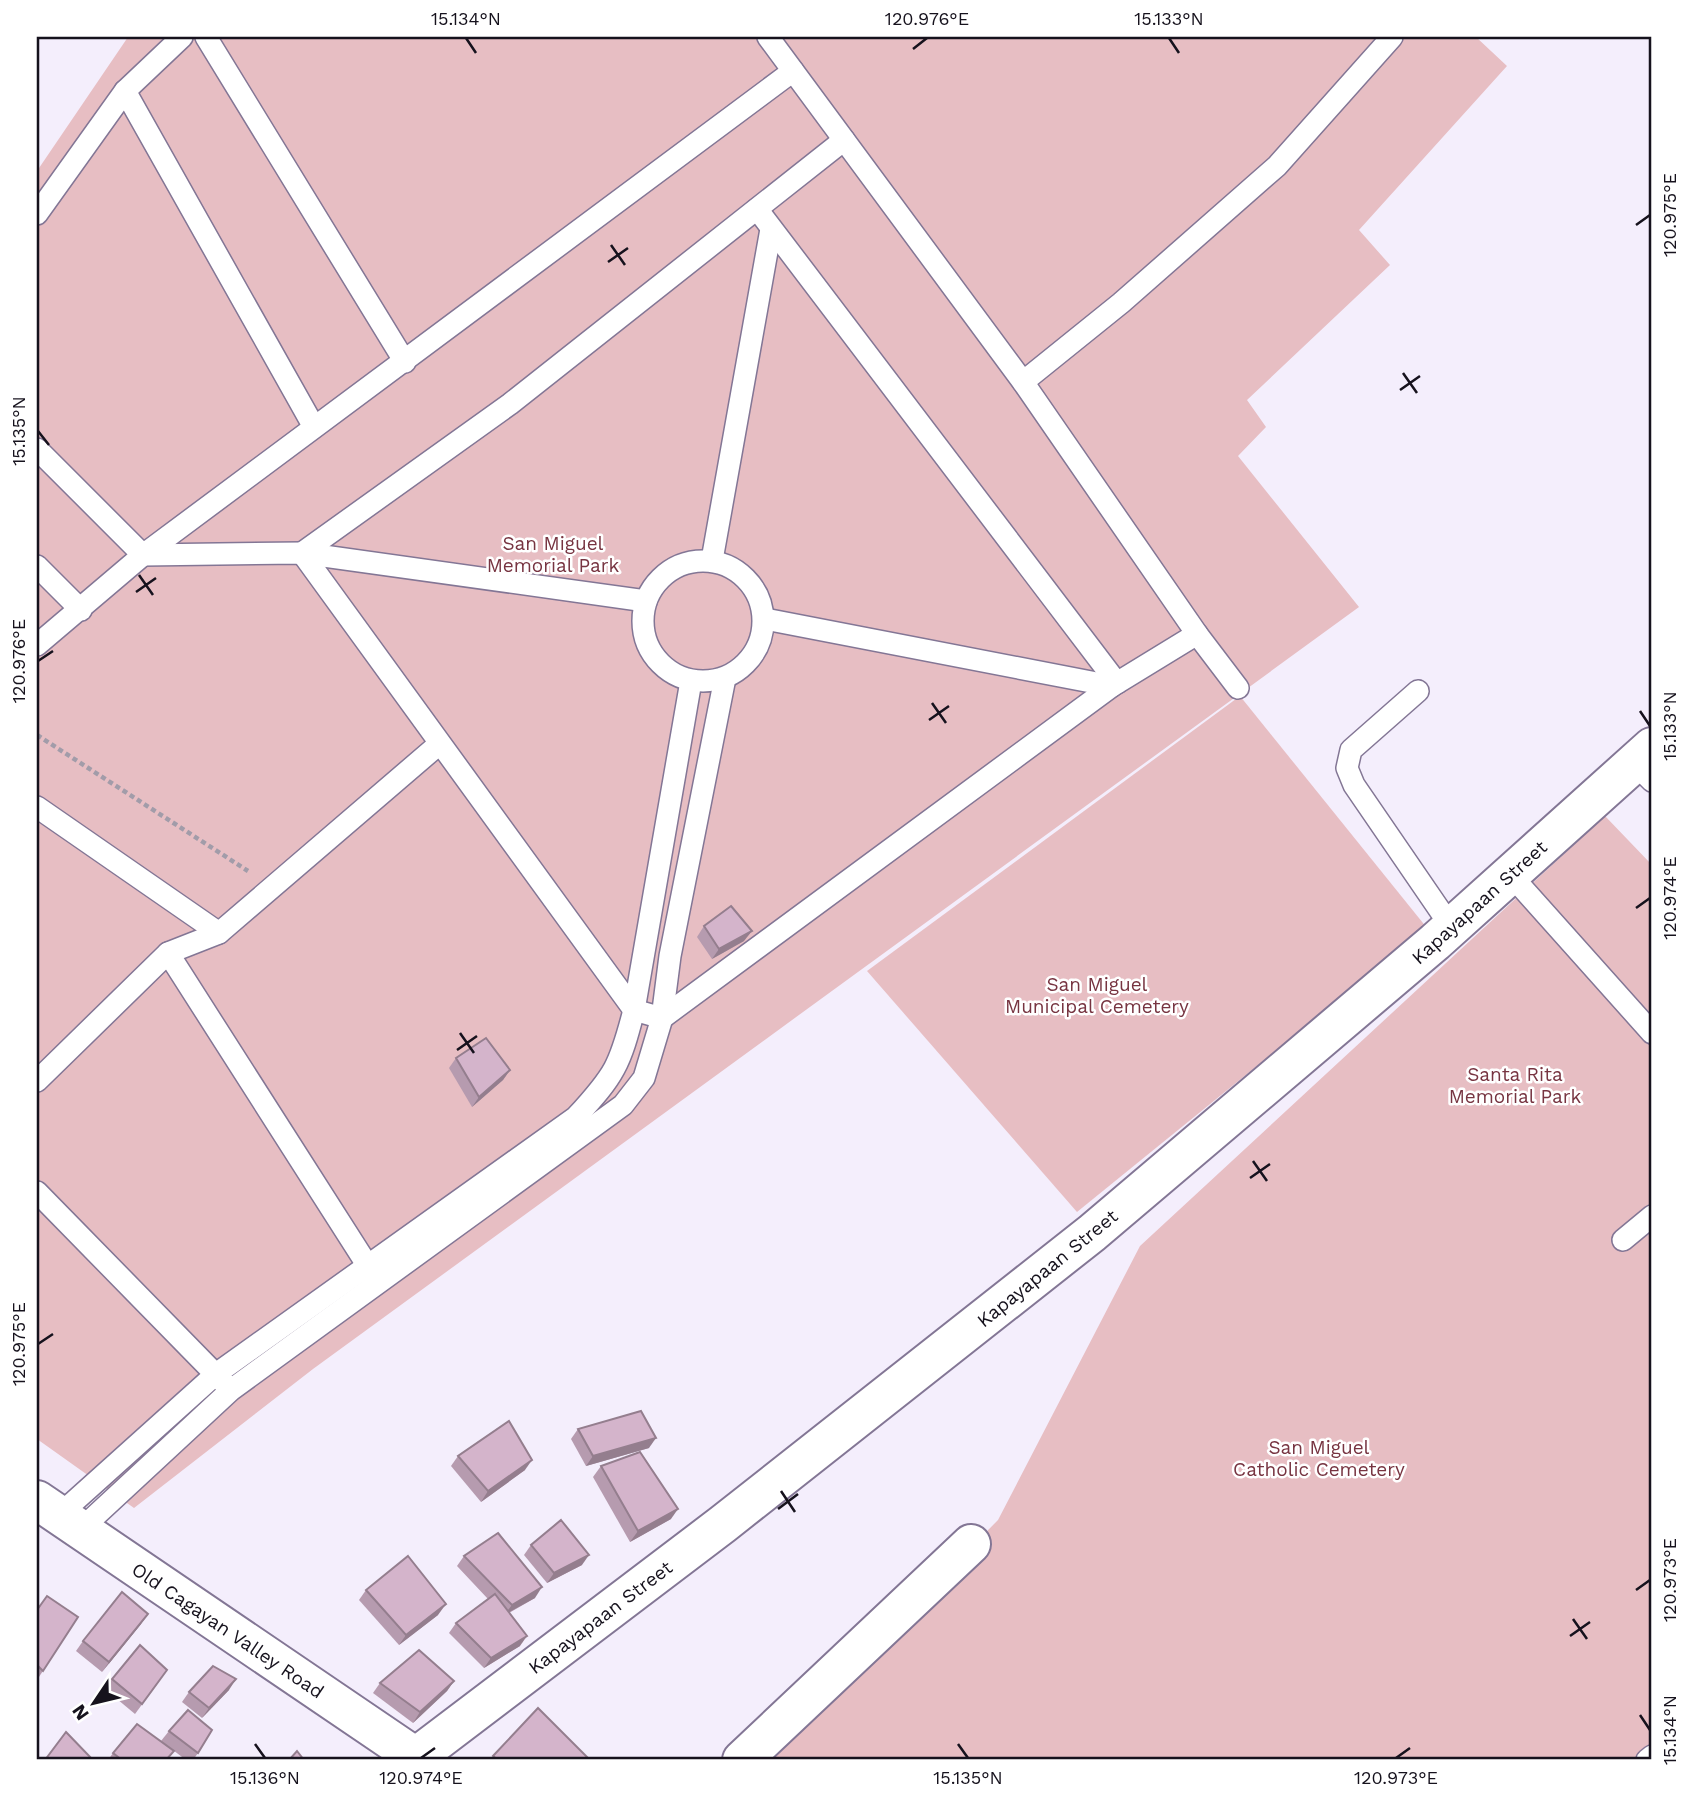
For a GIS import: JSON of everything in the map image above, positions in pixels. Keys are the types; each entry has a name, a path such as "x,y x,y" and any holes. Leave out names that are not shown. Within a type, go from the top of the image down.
{"street":[{"name":"Kapayapaan Street","path":"416,1759 723,1524 1092,1233 1452,928 1510,874 1646,764"},
{"name":"Old Cagayan Valley Road","path":"59,1515 416,1759"},
{"path":"743,1760 971,1544"}],"lane":[{"path":"37,214 125,91 182,37"},
{"path":"206,37 405,362"},
{"path":"1023,382 1121,303 1277,166 1392,37"},
{"path":"774,39 793,71 1023,382 1197,634 1238,688"},
{"path":"37,645 143,555 793,71"},
{"path":"125,91 314,427"},
{"path":"302,553 510,404 844,140"},
{"path":"758,209 1115,684"},
{"path":"712,560 771,229"},
{"path":"37,449 143,555 302,553 646,601"},
{"path":"302,553 438,745 634,1010 662,1018"},
{"path":"712,560 733,567 749,580 760,598 765,619 760,644 746,665 724,678 708,682 691,681 672,673 651,650 643,621 646,601 653,586 679,565 712,560"},
{"path":"37,566 81,610"},
{"path":"765,619 1115,684"},
{"path":"662,1018 1115,684 1197,634"},
{"path":"59,1515 381,1284 623,1105 644,1078 662,1018 670,956 724,678"},
{"path":"59,1515 216,1374 576,1117 608,1084 621,1059 634,1010 691,681"},
{"path":"1418,691 1351,750 1347,768 1354,785 1452,928"},
{"path":"37,1081 168,953 219,933 275,888 438,745"},
{"path":"37,807 219,933"},
{"path":"1510,874 1652,1033"},
{"path":"168,953 381,1284"},
{"path":"37,1192 231,1391"},
{"path":"1623,1240 1652,1216"},
{"path":"1647,1760 1652,1756"}],"path":[{"path":"37,735 275,888"}],"green space":[{"name":"San Miguel Memorial Park","path":"128,37 1476,37 1507,66 1359,230 1390,265 1247,400 1266,427 1238,456 1359,607 313,1369 134,1508 37,1439 37,171"},
{"name":"San Miguel Municipal Cemetery","path":"1240,696 1427,928 1077,1212 867,971"},
{"path":"1605,816 1652,865 1652,1760 761,1760 998,1520 1140,1246"}],"building":[{"path":"731,906 752,931 719,949 704,926"},
{"path":"486,1038 510,1070 479,1097 456,1058"},
{"path":"641,1411 656,1438 593,1456 578,1429"},
{"path":"509,1421 532,1460 488,1491 458,1456"},
{"path":"640,1452 678,1509 638,1531 601,1466"},
{"path":"561,1520 589,1555 554,1573 531,1545"},
{"path":"498,1533 542,1587 512,1605 464,1556"},
{"path":"408,1556 446,1604 406,1635 366,1590"},
{"path":"122,1592 148,1614 109,1662 83,1641"},
{"path":"495,1594 527,1636 491,1658 456,1623"},
{"path":"47,1596 78,1617 43,1671 37,1665 37,1610"},
{"path":"140,1645 167,1670 142,1704 112,1679"},
{"path":"419,1650 454,1681 420,1712 380,1683"},
{"path":"213,1666 236,1679 209,1708 189,1692"},
{"path":"538,1708 590,1760 498,1760 493,1756"},
{"path":"188,1710 212,1730 198,1753 169,1731"},
{"path":"137,1724 174,1751 166,1760 122,1760 113,1753"},
{"path":"66,1732 93,1760 45,1760"},
{"path":"297,1751 304,1760 289,1760"}],"park label":[{"name":"Santa Rita Memorial Park","path":"1515,1085"},
{"name":"San Miguel Catholic Cemetery","path":"1319,1458"}]}
